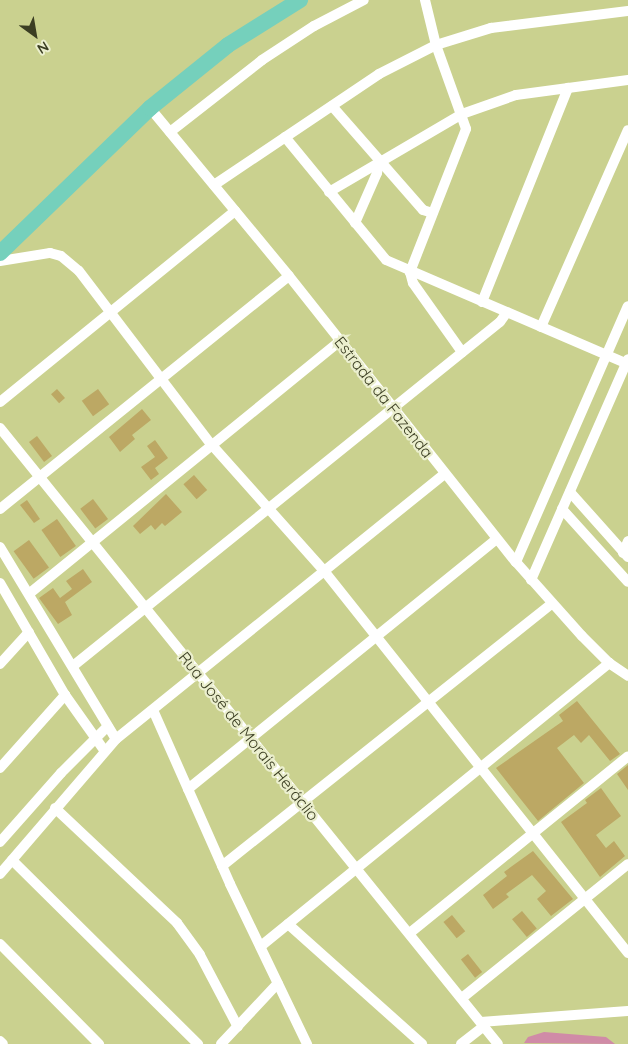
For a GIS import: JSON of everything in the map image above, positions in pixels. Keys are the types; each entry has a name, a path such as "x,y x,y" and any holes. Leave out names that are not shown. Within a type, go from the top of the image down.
{"main road":[{"path":"0,253 150,108 228,45 298,1"}],"street":[{"path":"170,132 262,60 314,26 364,0"},
{"path":"425,0 436,45 466,129 410,272 413,283 462,352"},
{"path":"214,185 379,74 436,45 491,28 628,11"},
{"path":"329,192 379,160 462,114 516,95 628,80"},
{"path":"482,302 568,88"},
{"path":"332,106 423,210 433,213"},
{"name":"Estrada da Fazenda","path":"150,108 288,276 551,604 609,663 628,676"},
{"path":"541,327 628,130"},
{"path":"285,138 386,260 410,272 627,362 531,580"},
{"path":"355,223 377,173 379,160"},
{"path":"0,402 235,211"},
{"path":"0,261 39,254 60,255 79,271 111,310 211,444 325,572 628,953"},
{"path":"0,509 288,276"},
{"path":"516,562 628,306"},
{"path":"73,666 266,507 500,322 507,312"},
{"path":"30,593 340,341"},
{"name":"Rua José de Morais Heráclio","path":"0,428 356,870 411,932 498,1044"},
{"path":"0,874 104,750 116,739 445,474"},
{"path":"570,492 625,555"},
{"path":"562,509 628,582"},
{"path":"188,789 497,539"},
{"path":"625,555 628,541"},
{"path":"0,547 30,593 116,739"},
{"path":"0,583 65,695 104,750"},
{"path":"222,866 551,604"},
{"path":"0,664 29,632"},
{"path":"261,946 609,663"},
{"path":"0,768 65,695"},
{"path":"153,710 222,866 307,1044"},
{"path":"0,842 108,726"},
{"path":"411,932 628,756"},
{"path":"55,808 177,923 200,955 238,1027"},
{"path":"12,860 198,1044"},
{"path":"462,998 628,864"},
{"path":"288,924 422,1044"},
{"path":"0,944 98,1044"},
{"path":"222,1044 278,983"},
{"path":"461,1044 482,1024 628,1011"},
{"path":"0,1041 3,1044"}],"shaded area":[{"path":"544,1032 606,1037 615,1044 524,1043 528,1037"}],"building":[{"path":"57,389 65,398 59,403 51,394"},
{"path":"98,389 109,404 93,416 82,401"},
{"path":"142,409 151,420 132,435 135,439 120,452 109,437"},
{"path":"37,436 52,456 44,462 29,442"},
{"path":"155,440 168,458 155,468 159,474 151,480 141,467 155,457 147,446"},
{"path":"194,475 207,490 197,499 183,484"},
{"path":"166,494 182,512 165,526 162,523 155,530 151,525 140,534 133,526"},
{"path":"93,499 108,519 95,529 80,509"},
{"path":"27,500 40,519 34,523 20,505"},
{"path":"57,519 76,546 60,557 41,530"},
{"path":"29,540 49,568 34,579 14,551"},
{"path":"83,569 92,582 65,602 72,615 58,624 39,598 53,588 60,598 72,589 66,581"},
{"path":"577,701 620,754 610,761 589,735 581,743 574,735 557,748 584,783 538,821 496,768 563,721 559,715"},
{"path":"628,765 628,790 617,774"},
{"path":"601,788 621,816 596,835 606,848 614,841 625,856 600,877 561,822 587,803 585,800"},
{"path":"533,851 573,899 551,916 537,899 546,891 532,875 506,894 509,897 493,909 483,895 507,876 504,872"},
{"path":"522,911 537,929 527,937 512,919"},
{"path":"452,915 465,931 457,938 443,922"},
{"path":"468,954 482,972 475,978 461,960"}]}
